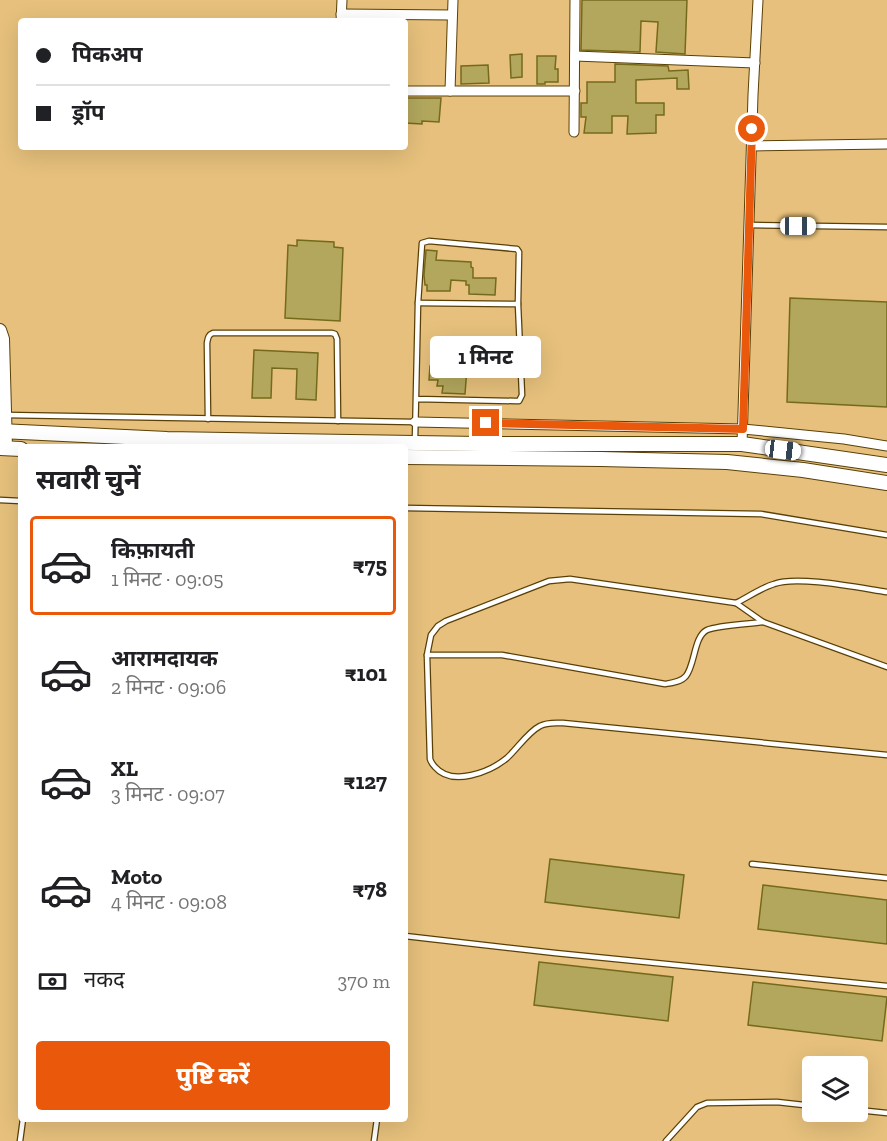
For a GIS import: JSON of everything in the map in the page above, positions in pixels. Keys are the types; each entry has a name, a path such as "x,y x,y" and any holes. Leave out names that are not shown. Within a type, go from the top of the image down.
{"main road":[{"path":"3,431 167,439 415,443 742,444 887,465"},
{"path":"3,448 18,449"},
{"path":"408,457 727,462 803,470 887,483"}],"street":[{"path":"342,0 341,18 452,15"},
{"path":"450,91 453,0"},
{"path":"574,132 575,0"},
{"path":"742,444 758,0"},
{"path":"575,56 755,63"},
{"path":"408,91 575,91"},
{"path":"752,146 887,144"},
{"path":"0,330 3,339 3,448"},
{"path":"415,422 743,429 844,439 887,446"}],"lane":[{"path":"749,225 887,226"},
{"path":"415,443 418,303 422,243 517,249 519,252 518,304 522,395 519,401 416,399"},
{"path":"418,303 518,304"},
{"path":"208,419 207,343 210,334 332,333 337,339 338,421"},
{"path":"3,415 415,422"},
{"path":"0,500 18,501"},
{"path":"408,508 761,514 887,535"},
{"path":"887,667 763,622 736,603 570,579 549,581 438,626 431,635 427,655 430,759 435,768 457,777 470,776 487,770 506,759 538,727 547,723 887,755"},
{"path":"736,603 775,583 793,581 887,592"},
{"path":"427,655 502,655 665,684 676,682 686,676 700,637 705,631 763,622"},
{"path":"752,864 887,878"},
{"path":"408,936 887,986"},
{"path":"666,1141 697,1107 707,1103 777,1102 802,1105"},
{"path":"868,1111 887,1113"},
{"path":"20,1141 22,1122"},
{"path":"374,1141 377,1122"}],"building":[{"path":"582,0 687,0 685,54 656,52 658,22 641,21 640,52 581,50"},
{"path":"522,54 522,77 511,78 510,55"},
{"path":"537,56 556,56 555,69 558,69 558,82 537,84"},
{"path":"615,64 668,66 669,71 688,70 689,89 677,89 677,78 636,80 636,103 664,103 664,115 656,115 656,133 627,134 628,116 612,116 612,133 584,133 586,117 581,117 581,103 587,103 587,82 615,82"},
{"path":"488,65 489,83 461,84 461,66"},
{"path":"408,98 441,98 439,122 422,121 422,124 408,123"},
{"path":"297,240 334,242 334,247 343,248 340,321 285,318 288,245 297,246"},
{"path":"426,250 437,251 436,260 471,262 473,278 496,278 495,295 469,294 469,285 466,285 466,281 451,280 450,291 427,291 424,275"},
{"path":"790,298 887,302 887,407 787,402"},
{"path":"254,350 318,353 316,400 296,399 297,369 272,368 271,398 252,398"},
{"path":"430,366 467,368 465,394 442,393 443,386 437,386 438,380 429,380"},
{"path":"550,859 684,875 679,918 545,902"},
{"path":"763,885 887,900 887,944 758,929"},
{"path":"539,962 673,977 668,1021 534,1005"},
{"path":"753,982 887,997 882,1041 748,1025"}],"route":[{"path":"486,423 743,429 752,129"}]}
